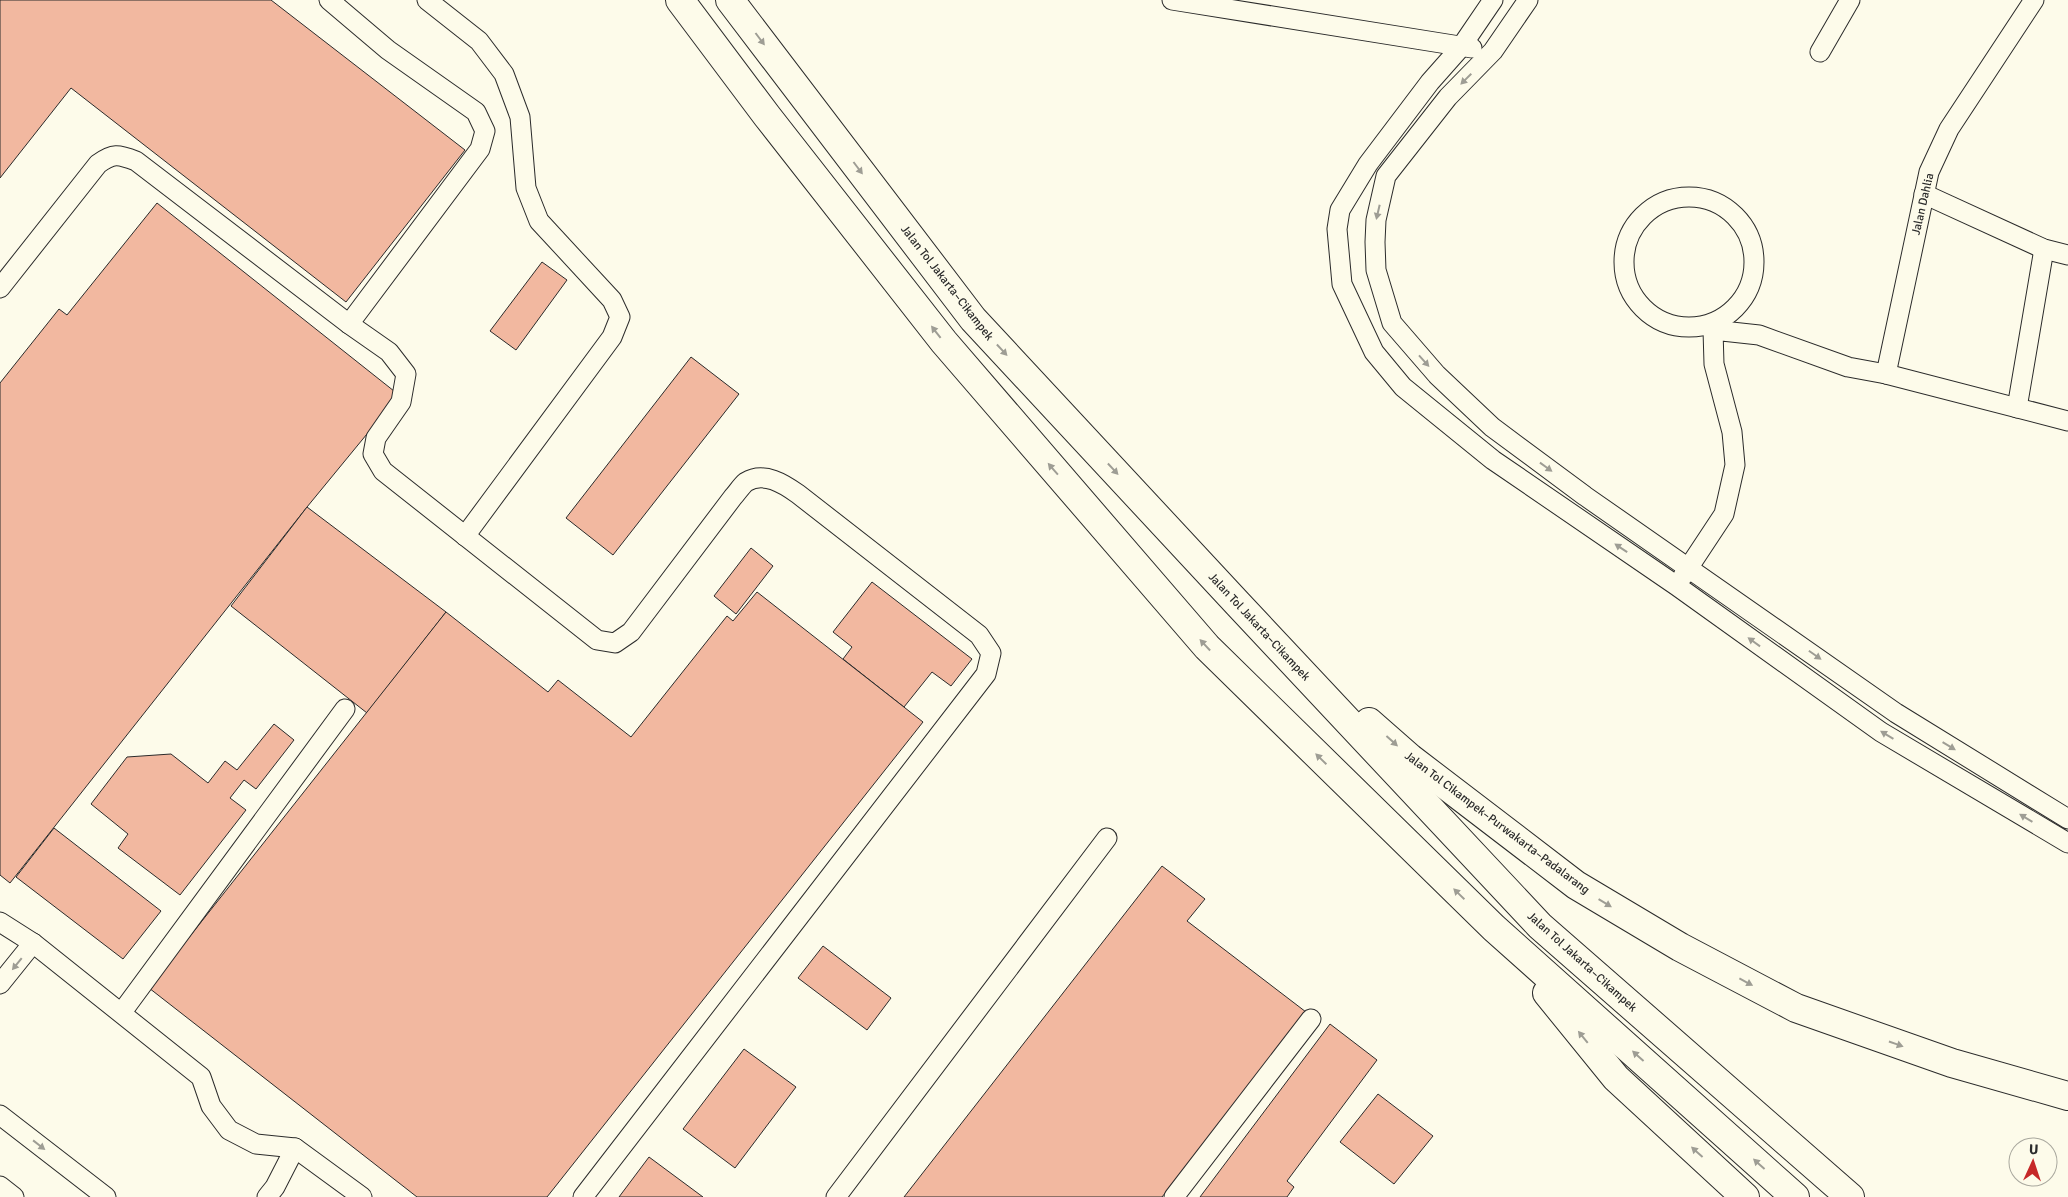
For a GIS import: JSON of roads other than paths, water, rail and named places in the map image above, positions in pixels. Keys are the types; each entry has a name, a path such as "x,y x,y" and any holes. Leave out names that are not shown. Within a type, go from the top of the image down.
{"highway":[{"path":"680,0 767,116 944,342 1207,647 1494,928 1795,1197"},
{"name":"Jalan Tol Jakarta–Cikampek","path":"730,0 973,319 1238,604 1540,926 1850,1197"},
{"name":"Jalan Tol Cikampek–Purwakarta–Padalarang","path":"1238,604 1410,758 1576,885 1672,943 1796,1008 1952,1063 2068,1096"},
{"path":"1494,928 1616,1078 1746,1197"}],"street":[{"path":"329,0 388,50 476,112 485,131 480,149 349,324"},
{"path":"427,0 479,41 504,74 520,117 526,188 539,221 612,300 620,317 612,336 465,536"},
{"path":"1172,0 1493,51"},
{"path":"1493,0 1462,47 1430,82 1368,164 1340,210 1337,229 1342,284 1374,352 1403,387 1493,460 1676,586 1881,732 2068,843"},
{"path":"1528,0 1493,51 1448,97 1386,176 1376,220 1375,251 1376,270 1392,323 1437,375 1492,427 1585,496 1896,713 2068,818"},
{"path":"1820,52 1850,0"},
{"name":"Jalan Dahlia","path":"1886,374 1929,172 1949,130 2034,0"},
{"path":"0,288 98,164 110,156 122,156 136,161 349,324 389,352 406,374 401,402 376,438 373,454 383,471 597,640 615,643 631,632 732,497 747,482 759,478 776,480 798,494 979,635 991,653 986,674 583,1197"},
{"path":"1924,194 2044,250 2068,255"},
{"path":"1710,328 1729,314 1746,295 1755,271 1753,246 1742,223 1723,206 1698,197 1673,199 1650,210 1633,229 1624,253 1626,279 1637,302 1656,319 1681,327 1710,328 1760,335 1848,367 1886,374 2068,422"},
{"path":"2017,408 2044,250"},
{"path":"1676,586 1724,514 1735,465 1732,432 1714,364 1710,328"},
{"path":"122,1012 345,709"},
{"path":"836,1197 1108,838"},
{"path":"0,922 33,943 122,1012 201,1077 211,1106 229,1130 256,1144 295,1148 362,1197"},
{"path":"0,984 33,943"},
{"path":"1174,1197 1311,1019"},
{"path":"0,1115 106,1197"},
{"path":"276,1194 295,1148"},
{"path":"0,1186 14,1197"}]}
